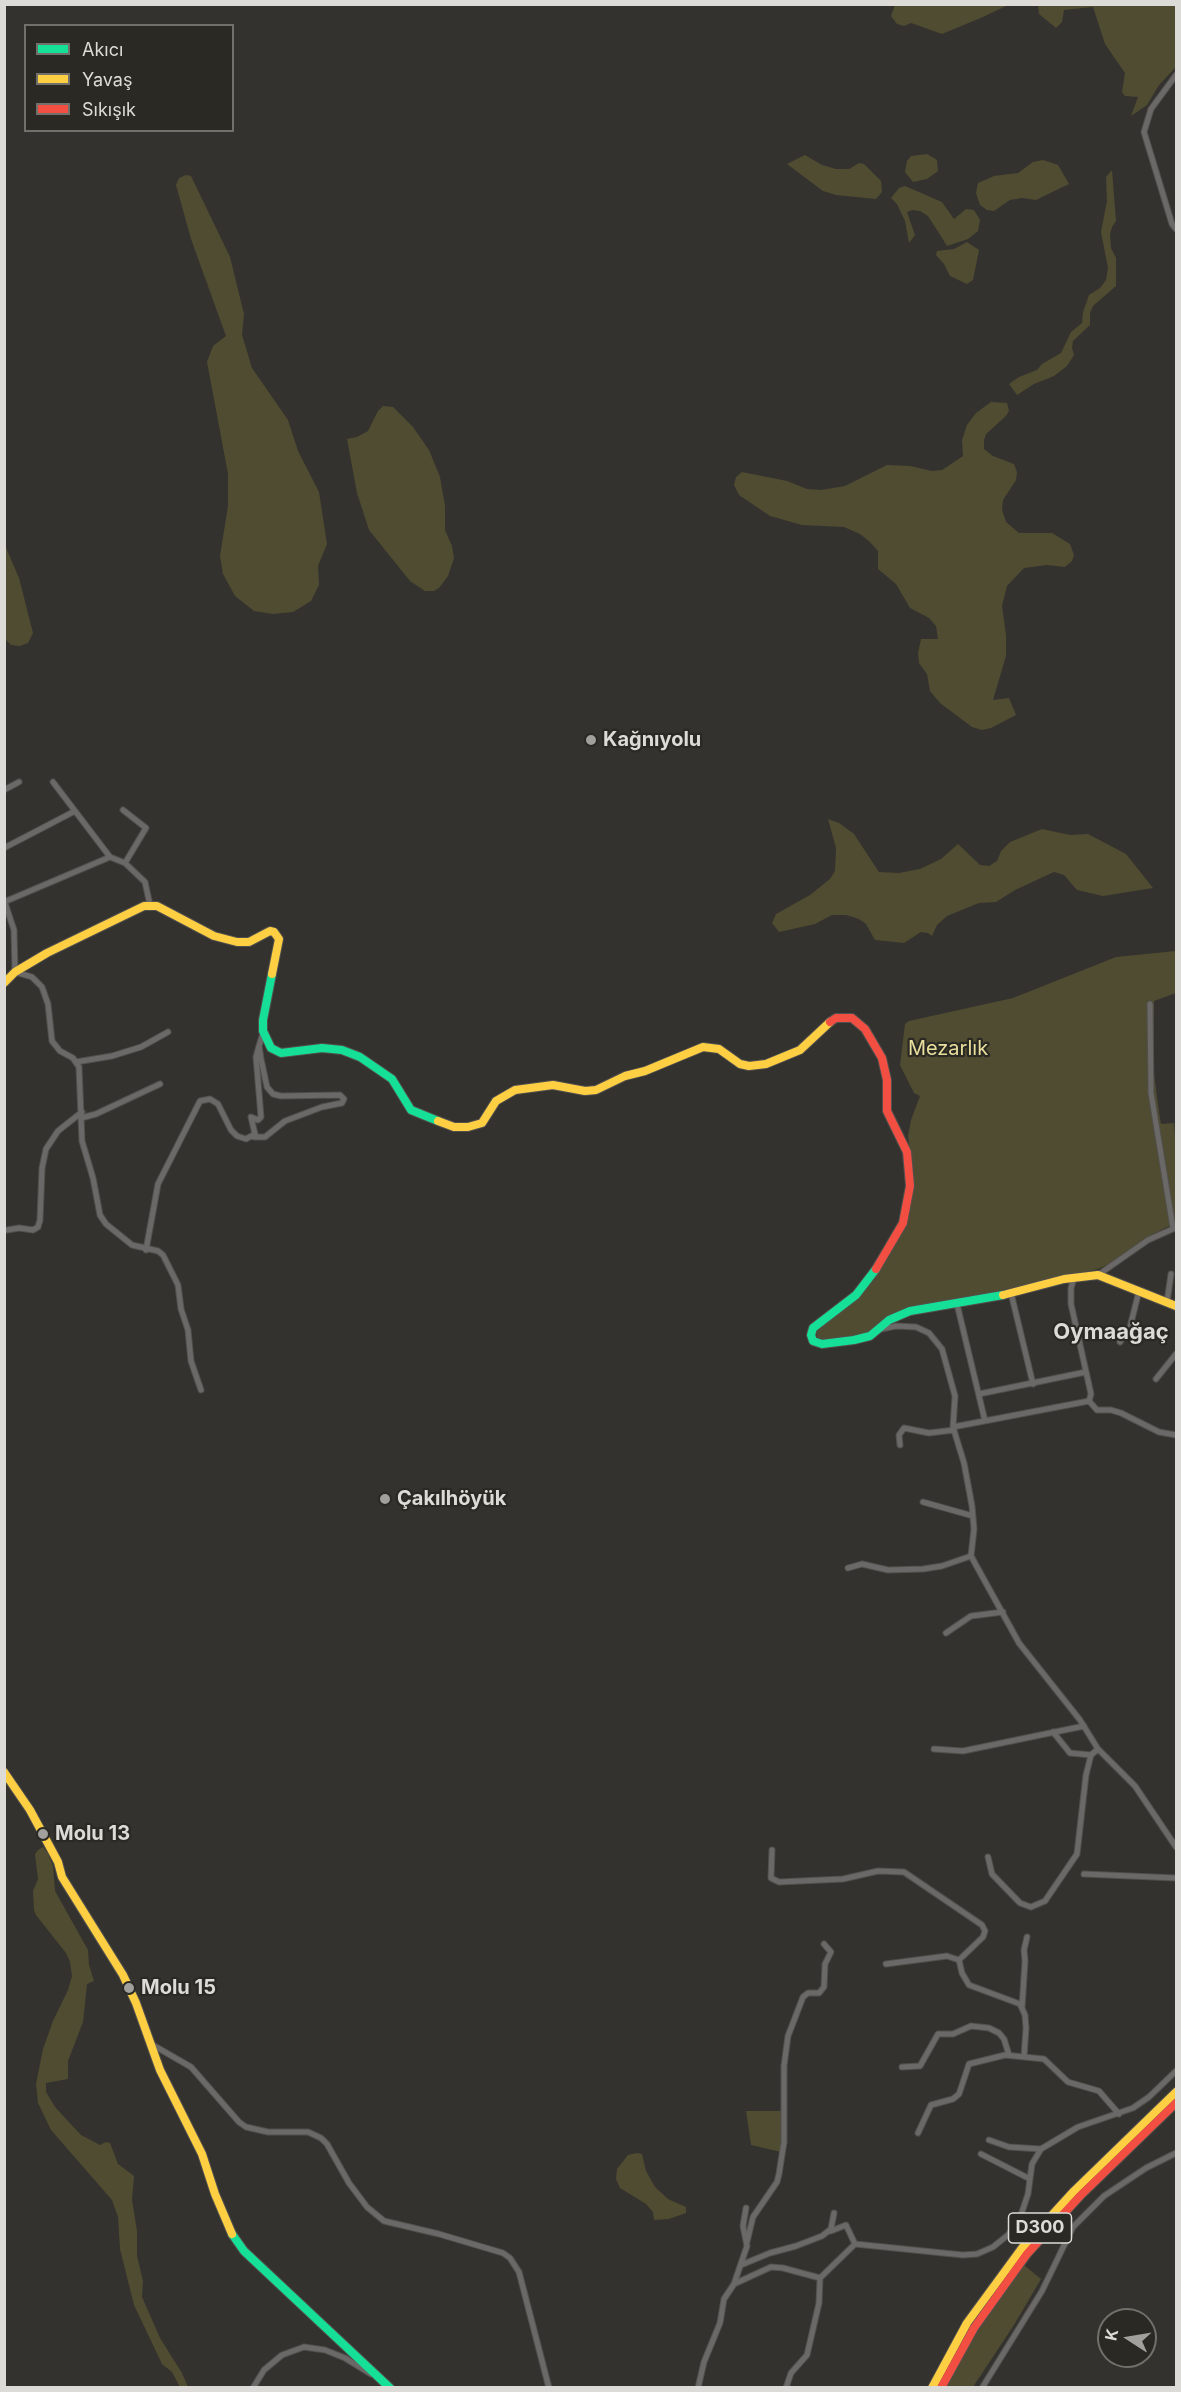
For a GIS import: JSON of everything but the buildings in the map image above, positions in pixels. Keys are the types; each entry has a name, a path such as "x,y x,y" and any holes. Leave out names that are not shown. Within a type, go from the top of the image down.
{"main road":[{"path":"4,983 15,972 89,932 144,906 157,906 213,936 237,942 249,942 270,931 278,934 279,941 266,1002 263,1031 271,1048 281,1053 322,1048 342,1050 360,1057 392,1079 411,1110 441,1123 468,1127 482,1123 496,1101 515,1090 553,1085 585,1091 596,1090 625,1076 645,1071 703,1047 719,1049 740,1064 757,1066 800,1050 836,1018 852,1018 865,1029 882,1058 887,1080 887,1111 907,1152 910,1186 903,1223 873,1274 856,1295 815,1326 811,1335 816,1343 870,1336 889,1320 910,1311 957,1305 1074,1278 1098,1275 1176,1306"},
{"path":"4,1772 30,1810 58,1862 62,1876 123,1975 136,2002 160,2070 202,2154 215,2194 234,2238 244,2252 390,2388"},
{"name":"D300","path":"932,2388 968,2323 1022,2248 1074,2191 1176,2092"},
{"name":"D300","path":"941,2388 974,2328 1027,2254 1080,2196 1176,2103"}],"street":[{"path":"1176,75 1151,109 1144,132 1172,224 1176,229"},
{"path":"4,790 19,782"},
{"path":"53,782 110,857 125,863 145,882 150,905"},
{"path":"123,810 147,828 125,863"},
{"path":"4,848 75,811"},
{"path":"110,857 5,901 14,930 15,972 33,977 42,987 48,1004 52,1041 58,1049 76,1062 80,1070 84,1149 102,1219 129,1244 146,1250 158,1251 163,1255 178,1285 191,1361 201,1390"},
{"path":"1098,1275 1148,1240 1175,1228 1151,1093 1150,1004"},
{"path":"254,1137 256,1131 250,1116 258,1120 261,1117 256,1057 263,1031"},
{"path":"76,1062 112,1056 141,1047 168,1032"},
{"path":"146,1250 158,1184 200,1101 207,1098 214,1100 221,1108 234,1133 242,1138 265,1137 285,1120 322,1107 342,1103 344,1099 339,1095 281,1096 273,1094 267,1087 260,1046"},
{"path":"7,1230 20,1228 33,1230 38,1227 42,1168 46,1149 58,1131 81,1115 96,1114 160,1084"},
{"path":"1167,1302 1171,1274"},
{"path":"1074,1278 1071,1288 1071,1304 1091,1394 1089,1401"},
{"path":"1120,1342 1130,1327 1139,1290"},
{"path":"1011,1293 1033,1384"},
{"path":"957,1305 985,1421"},
{"path":"877,1330 896,1326 916,1327 929,1333 945,1354 955,1399 954,1429 964,1463 973,1516 971,1556 1019,1643 1084,1726 1098,1749 1135,1786 1176,1848"},
{"path":"1156,1379 1176,1354"},
{"path":"979,1395 1086,1372"},
{"path":"900,1445 899,1435 904,1428 929,1433 1089,1401"},
{"path":"1089,1401 1097,1410 1121,1413 1159,1432 1176,1435"},
{"path":"923,1502 973,1516"},
{"path":"848,1568 862,1564 888,1570 923,1569 942,1566 971,1556"},
{"path":"946,1633 971,1616 1003,1612"},
{"path":"934,1749 963,1751 1084,1726"},
{"path":"1053,1732 1070,1753 1092,1755"},
{"path":"988,1857 992,1874 1020,1903 1031,1907 1045,1901 1072,1864 1079,1849 1086,1775 1092,1755 1098,1749"},
{"path":"772,1850 771,1878 779,1882 843,1879 878,1870 904,1872 983,1927 983,1937 958,1960"},
{"path":"1084,1874 1176,1878"},
{"path":"1024,2057 1026,2028 1022,2008 1026,1961 1024,1950 1027,1937"},
{"path":"698,2388 704,2362 720,2324 724,2299 734,2284 741,2265 753,2217 777,2182 784,2142 784,2066 788,2036 803,1997 808,1993 819,1993 825,1988 825,1964 831,1952 824,1944"},
{"path":"886,1964 947,1956 958,1960"},
{"path":"958,1960 963,1976 969,1985 1015,2001 1022,2008"},
{"path":"902,2067 920,2066 938,2034 953,2034 971,2026 982,2026 999,2033 1004,2038 1009,2055"},
{"path":"151,2044 191,2067 238,2122 246,2127 268,2132 308,2132 321,2138 367,2207 384,2221 439,2234 503,2253 510,2258 516,2264 549,2388"},
{"path":"918,2133 931,2106 953,2099 959,2094 970,2063 1009,2055 1044,2060 1068,2082 1099,2091 1119,2114"},
{"path":"855,2244 942,2254 968,2255 985,2251 1004,2240 1016,2226 1026,2203 1032,2164 1041,2149 1078,2127 1119,2114 1149,2097 1176,2071"},
{"path":"989,2140 1009,2147 1041,2149"},
{"path":"982,2388 1042,2291 1073,2227 1104,2196 1146,2168 1176,2153"},
{"path":"981,2154 1030,2179"},
{"path":"746,2208 743,2226 747,2242"},
{"path":"830,2231 834,2223 834,2213"},
{"path":"741,2265 770,2253 796,2246 846,2225 855,2244"},
{"path":"786,2388 791,2373 807,2355 819,2303 820,2278 855,2244"},
{"path":"734,2284 771,2267 820,2278"},
{"path":"252,2388 264,2370 282,2355 304,2347 325,2350 345,2358 380,2380"}],"green space":[{"path":"895,4 1008,5 942,34 911,23 904,26 897,24 891,16"},
{"path":"1038,5 1176,5 1176,67 1159,85 1147,105 1131,116 1138,97 1125,96 1122,92 1125,73 1105,44 1093,7 1064,10 1062,22 1056,28 1039,14"},
{"path":"927,154 937,160 938,171 927,179 913,182 905,172 907,161 911,156"},
{"path":"805,155 822,165 836,169 849,169 859,163 864,164 881,181 882,192 876,199 836,195 823,191 787,164"},
{"path":"1043,160 1058,165 1069,184 1036,200 1022,198 1010,200 994,211 987,210 980,205 976,193 978,183 994,176 1018,173 1033,162"},
{"path":"1112,170 1116,221 1110,234 1111,248 1116,258 1116,286 1093,306 1090,313 1090,325 1073,341 1074,355 1067,366 1054,376 1034,384 1017,395 1009,384 1037,370 1042,364 1061,353 1071,332 1082,323 1089,295 1100,288 1106,280 1108,268 1101,232 1107,201 1106,177"},
{"path":"186,175 191,176 230,257 244,314 242,335 252,368 288,420 298,451 319,492 327,544 318,566 319,585 311,601 293,612 273,614 254,611 235,596 223,574 220,556 228,506 228,474 207,362 213,346 226,336 191,239 176,185 179,178"},
{"path":"905,186 942,202 954,219 966,209 974,210 980,220 978,231 968,239 947,246 928,216 920,211 912,210 907,212 915,235 909,243 905,221 897,204 891,198 899,188"},
{"path":"967,242 979,250 973,280 967,284 950,276 936,255 937,251 954,249"},
{"path":"991,402 1007,403 1009,411 986,434 984,449 993,456 1014,464 1017,472 1016,480 1003,500 1002,510 1006,522 1019,533 1052,533 1070,544 1074,555 1072,561 1065,567 1047,565 1024,568 1007,586 1002,606 1006,656 993,700 1009,698 1016,715 991,728 982,730 972,727 940,703 930,691 927,674 919,663 918,653 921,639 938,639 936,626 929,618 910,608 896,584 878,569 878,551 870,542 860,534 844,527 802,525 770,516 739,495 734,485 736,477 742,472 787,481 807,489 821,490 845,486 887,465 910,466 932,471 942,470 963,456 962,440 967,425 976,413"},
{"path":"383,406 393,407 413,427 429,450 440,477 445,506 445,530 454,558 448,576 434,591 425,591 410,581 369,530 357,493 347,439 368,431"},
{"path":"4,543 19,578 33,633 28,643 20,646 11,645 5,639"},
{"path":"828,819 839,823 854,834 879,872 899,873 920,869 941,859 958,844 980,865 989,866 997,861 1001,851 1010,842 1042,829 1070,835 1088,834 1126,854 1153,888 1103,896 1077,890 1064,875 1054,872 1015,890 996,902 979,903 947,916 937,925 932,936 921,932 904,943 875,940 866,924 846,915 832,915 815,924 779,932 772,923 776,914 810,895 830,879 835,871 836,848"},
{"name":"Mezarlık","path":"1176,951 1176,993 1154,1001 1154,1074 1161,1124 1174,1123 1176,1225 1155,1233 1113,1262 1098,1269 907,1311 870,1335 821,1340 817,1337 816,1330 875,1277 908,1217 913,1178 908,1136 920,1096 914,1093 900,1065 905,1024 909,1021 1013,998 1116,957"},
{"path":"43,1847 53,1866 55,1891 88,1950 89,1965 94,1981 87,1984 83,2022 68,2061 68,2079 46,2083 46,2092 55,2107 81,2135 100,2145 110,2143 118,2164 134,2176 132,2200 137,2231 137,2256 143,2281 142,2297 160,2338 188,2387 180,2387 172,2372 162,2364 134,2305 120,2249 118,2217 112,2200 51,2130 38,2103 36,2084 43,2049 72,1976 66,1953 34,1910 33,1891 38,1879 35,1854"},
{"path":"746,2111 781,2111 781,2152 751,2145"},
{"path":"642,2154 646,2171 655,2187 668,2199 686,2207 686,2213 669,2219 654,2220 653,2212 646,2204 620,2188 616,2179 617,2169 628,2155"},
{"path":"1024,2265 1041,2279 1014,2325 973,2387 945,2388 974,2336"}],"traffic: fast":[{"path":"272,974 263,1020 263,1031 271,1048 281,1053 322,1048 342,1050 360,1057 392,1079 411,1110 438,1121"},
{"path":"876,1269 856,1295 813,1328 811,1335 813,1341 822,1344 854,1340 870,1336 889,1320 910,1311 1003,1295"},
{"path":"232,2234 244,2251 390,2388"}],"traffic: slow":[{"path":"4,983 15,972 47,953 144,906 157,906 214,936 237,942 249,942 270,931 274,932 279,939 272,974"},
{"path":"438,1121 454,1127 468,1127 482,1123 496,1101 515,1090 553,1085 585,1091 596,1090 625,1076 645,1071 703,1047 719,1049 740,1064 749,1066 766,1064 800,1050 830,1022"},
{"path":"1003,1295 1064,1279 1098,1275 1176,1306"},
{"path":"4,1772 30,1810 58,1862 62,1877 123,1975 136,2003 160,2070 202,2154 215,2194 232,2234"},
{"path":"932,2388 967,2323 1022,2248 1074,2191 1176,2092"}],"traffic: jam":[{"path":"830,1022 836,1018 852,1018 865,1029 882,1058 887,1080 887,1111 907,1152 910,1186 903,1223 876,1269"},
{"path":"941,2388 974,2328 1027,2254 1080,2196 1176,2103"}],"place":[{"name":"Kağnıyolu","path":"591,740"},
{"name":"Çakılhöyük","path":"385,1499"},
{"name":"Molu 13","path":"43,1834"},
{"name":"Molu 15","path":"129,1988"}],"district":[{"name":"Oymaağaç","path":"1111,1332"}]}
